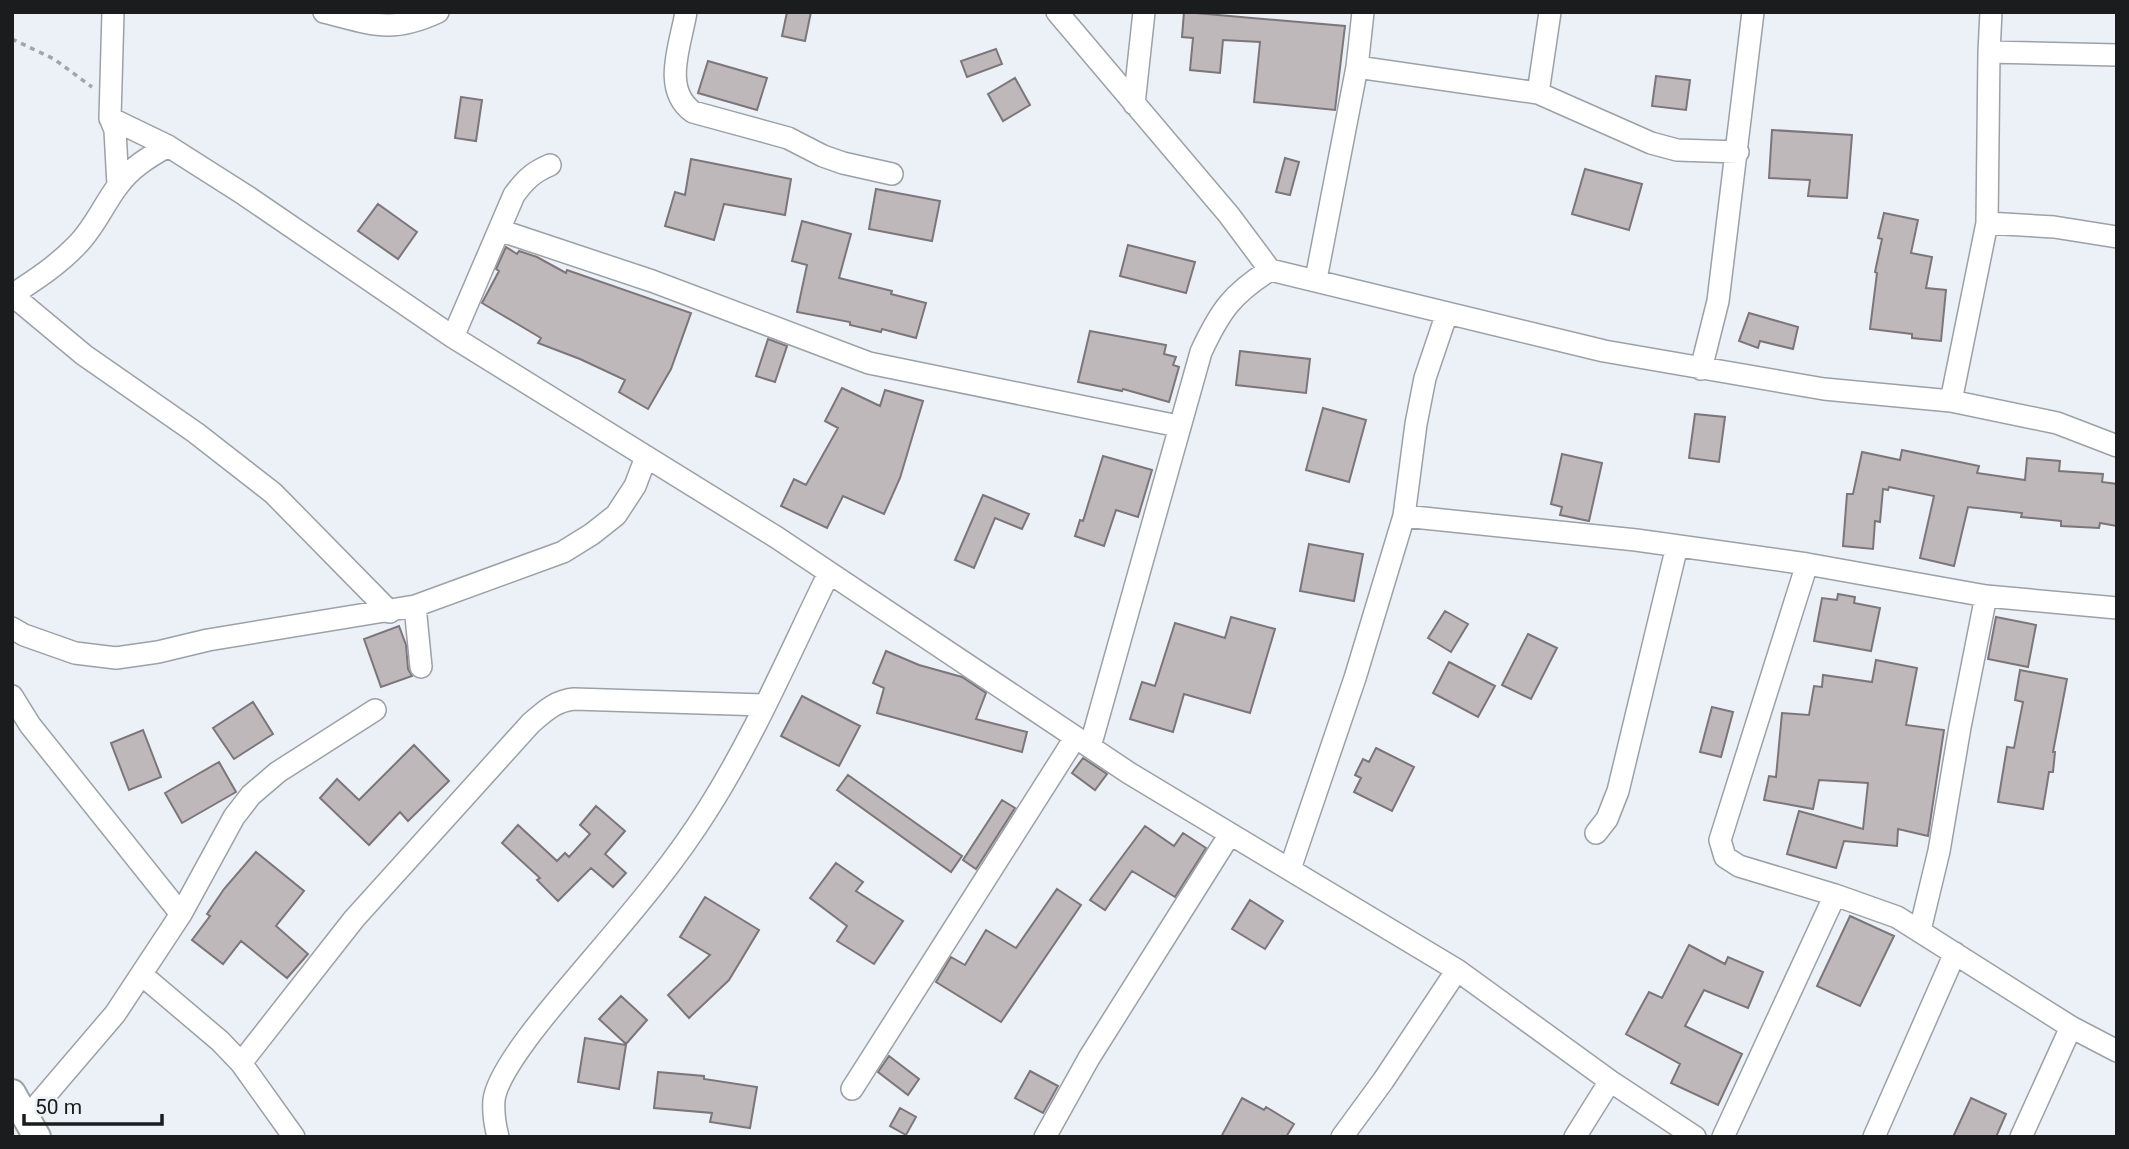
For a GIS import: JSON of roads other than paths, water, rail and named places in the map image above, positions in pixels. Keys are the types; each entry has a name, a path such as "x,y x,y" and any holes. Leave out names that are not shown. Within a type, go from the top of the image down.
{"street":[{"path":"113,12 111,110 115,130 118,186"},
{"path":"324,12 380,26 398,26 438,12"},
{"path":"686,12 674,81 685,106 693,112 788,138 822,156 843,163 892,174"},
{"path":"1057,12 1229,215 1270,270 1604,351 1824,389 1951,401 2057,423 2117,446"},
{"path":"1134,104 1144,12"},
{"path":"1315,279 1357,67 1363,12"},
{"path":"1538,93 1550,12"},
{"path":"1701,369 1718,301 1753,12"},
{"path":"1951,401 1987,223 1991,12"},
{"path":"1989,52 2117,55"},
{"path":"1357,67 1538,93 1651,143 1677,150 1738,152"},
{"path":"111,110 245,195 453,337 704,490 1083,743 1457,970 1610,1081 1695,1137"},
{"path":"168,146 134,167 76,246 49,271 12,295 84,355 195,433 273,493 390,612"},
{"path":"453,337 514,195 534,171 550,164"},
{"path":"1987,223 2054,227 2117,237"},
{"path":"499,230 652,281 869,363 1178,426"},
{"path":"852,1088 1083,743 1201,352 1214,323 1238,292 1270,270"},
{"path":"1290,869 1355,678 1404,516 1425,378 1447,313"},
{"path":"12,628 75,653 125,657 208,639 415,606 563,552 592,534 616,515 635,486 646,457"},
{"path":"1404,516 1677,546 1807,564 1986,596 2117,608"},
{"path":"1596,833 1607,819 1618,791 1677,546"},
{"path":"1807,564 1720,840 1724,858 1739,866 1896,916 2071,1027 2117,1051"},
{"path":"498,1137 494,1097 505,1072 555,1003 660,877 699,822 728,775 829,573"},
{"path":"1920,930 1939,851 1986,596"},
{"path":"415,606 421,667"},
{"path":"12,696 30,724 181,914"},
{"path":"241,1063 354,919 531,723 549,707 561,700 574,699 764,705"},
{"path":"12,1093 32,1127 142,975 181,914 234,817 251,795 278,772 375,710"},
{"path":"1045,1137 1088,1058 1230,834"},
{"path":"1723,1137 1835,895"},
{"path":"1874,1137 1955,953"},
{"path":"1342,1137 1457,970"},
{"path":"142,975 220,1041 241,1063 294,1137"},
{"path":"2021,1137 2071,1027"},
{"path":"1575,1137 1610,1081"}]}
